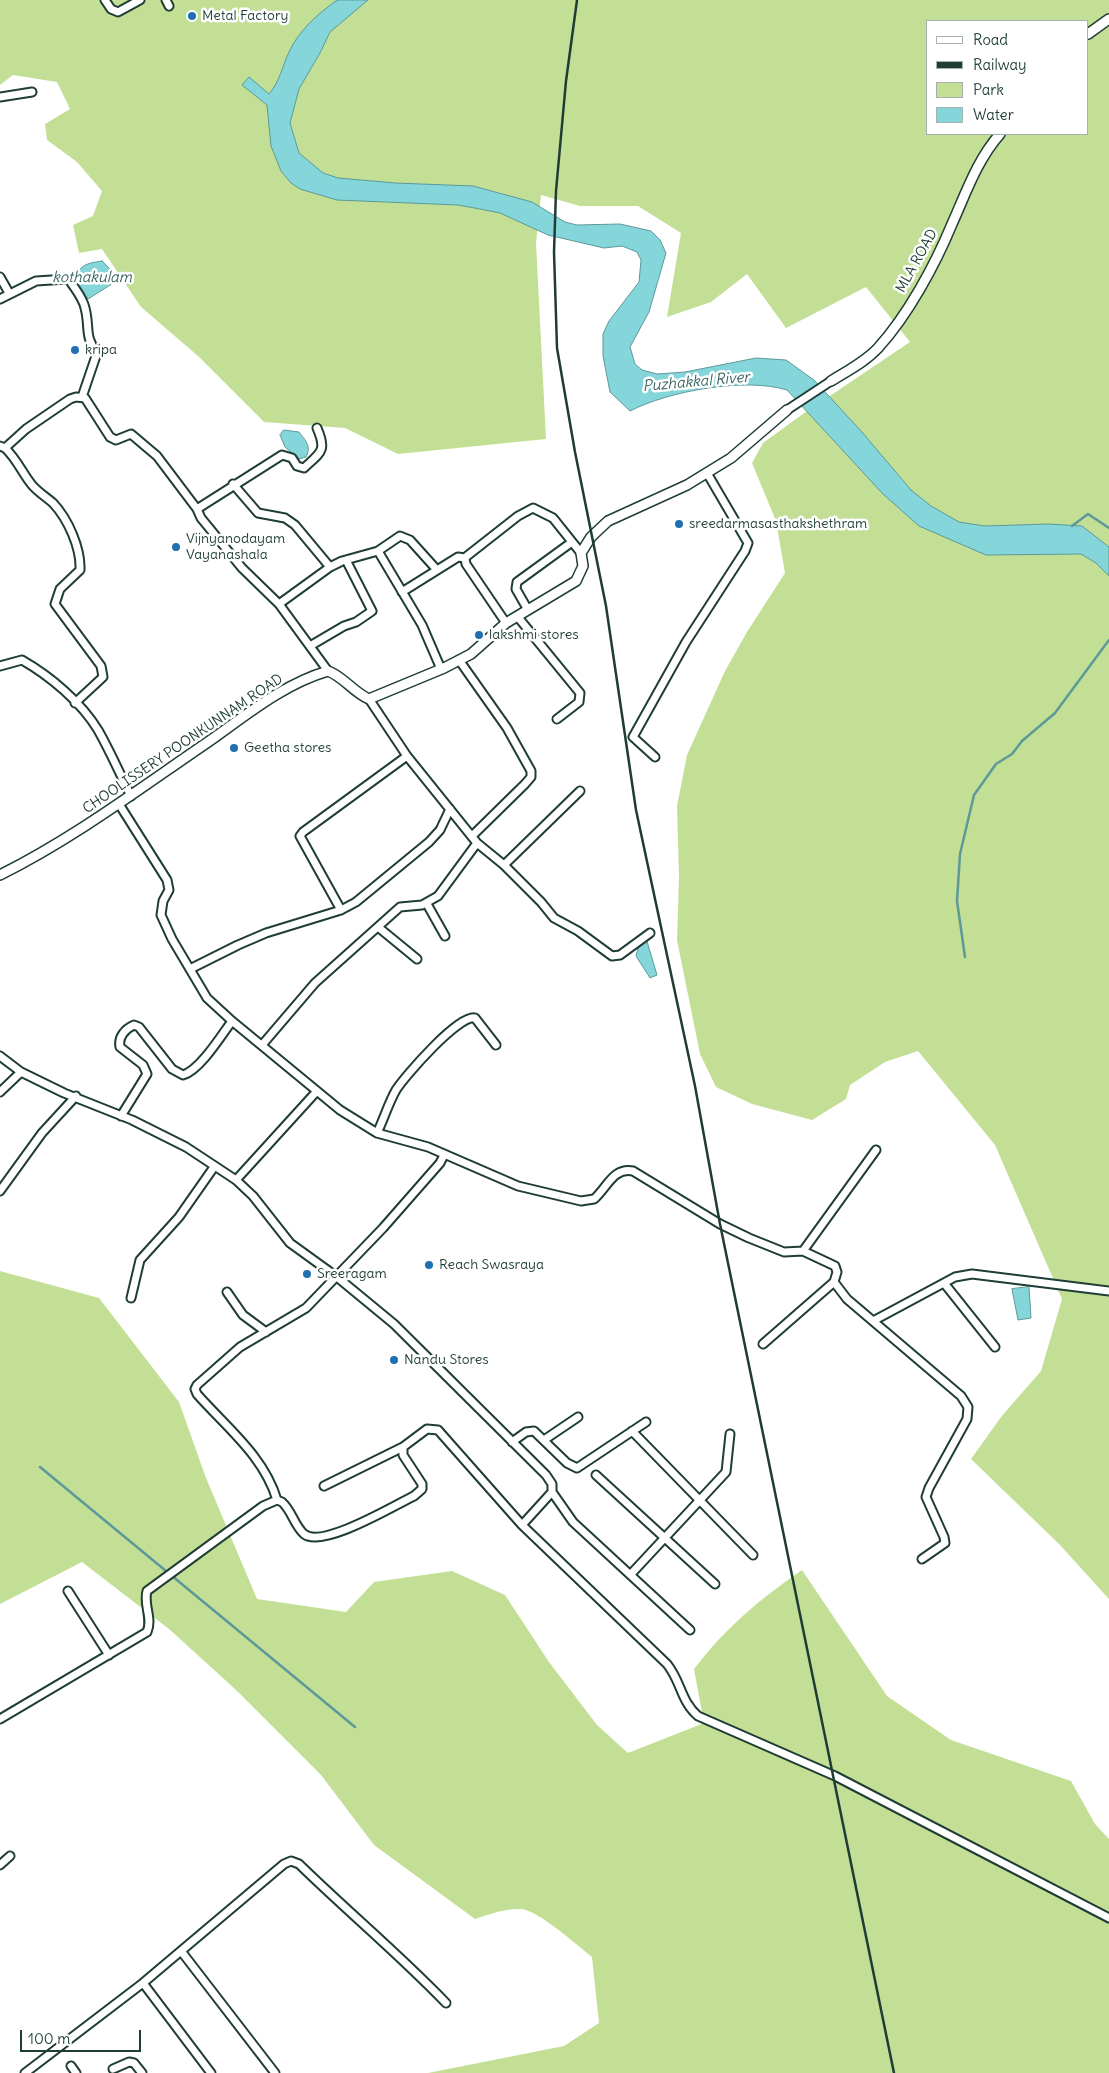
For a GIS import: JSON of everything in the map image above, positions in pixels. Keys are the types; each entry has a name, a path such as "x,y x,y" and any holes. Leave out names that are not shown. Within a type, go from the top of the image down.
{"street":[{"path":"105,0 111,9 118,12 140,0"},
{"path":"1089,33 1109,19"},
{"path":"0,97 32,92"},
{"name":"MLA ROAD","path":"831,381 873,352 904,313 926,278 943,244 976,167 999,135"},
{"path":"0,277 9,293"},
{"path":"0,298 40,280 70,280 84,304 88,321 87,337 96,353 82,397"},
{"path":"581,553 592,537 608,521 654,499 675,492 731,458 787,410 831,381"},
{"path":"75,703 103,677 101,666 55,604 60,588 80,570 80,561 71,529 64,517 52,502 34,487 13,456 3,447 70,398 82,397 90,404 110,437 116,440 131,434 157,456 197,509 200,518 242,568 279,604 328,671 336,674 369,699 407,756 477,843 504,865 541,902 554,918 578,931 612,956 620,955 650,933"},
{"path":"197,509 233,484 282,456 287,455 297,466 304,468 322,450 323,443 317,428"},
{"path":"655,757 632,737 686,642 745,551 748,543 707,473"},
{"path":"233,484 258,513 284,518 295,525 330,567"},
{"path":"369,699 441,669 471,654 506,623 576,581 583,566 581,553 553,518 533,508 512,520 465,558 458,557 402,592"},
{"path":"279,604 330,567 346,560 378,551 395,539 405,537 437,570"},
{"path":"528,610 516,589 517,582 572,542"},
{"path":"378,551 422,625 441,669"},
{"path":"465,558 466,564 506,623"},
{"path":"310,646 344,626 356,622 372,611 346,560"},
{"path":"517,616 580,693 579,702 557,719"},
{"path":"0,666 22,660 40,671 75,703 97,729 131,796"},
{"path":"459,660 507,728 531,772 531,777 525,784 472,836"},
{"name":"CHOOLISSERY POONKUNNAM ROAD","path":"0,875 49,850 131,796 253,710 295,684 328,671"},
{"path":"341,910 300,836 407,756"},
{"path":"504,865 580,792"},
{"path":"119,804 167,880 169,890 163,901 161,915 207,998 340,1110 377,1133 416,1143 482,1169 518,1186 581,1201 594,1199 616,1174 626,1170 633,1171 720,1224 749,1238 784,1252 803,1251 835,1266 837,1272 834,1282 763,1344"},
{"path":"190,969 238,944 266,933 341,910 356,902 416,854 440,830 450,809"},
{"path":"262,1044 315,983 400,907 427,904 438,896 477,843"},
{"path":"427,904 445,936"},
{"path":"378,927 417,959"},
{"path":"377,1133 389,1103 407,1074 436,1044 466,1019 474,1018 496,1046"},
{"path":"120,1116 147,1074 143,1065 120,1047 120,1038 124,1032 134,1025 139,1027 172,1068 183,1075 189,1074 199,1064 232,1021"},
{"path":"0,1056 22,1072 186,1147 236,1180 254,1196 290,1244 337,1277 394,1324 546,1475 552,1484 552,1492 573,1522 690,1630"},
{"path":"0,1092 22,1072"},
{"path":"236,1180 317,1091"},
{"path":"0,1191 42,1133 76,1096"},
{"path":"803,1251 876,1150"},
{"path":"402,1447 403,1455 422,1484 422,1489 414,1496 339,1532 310,1537 303,1533 287,1507 277,1500 272,1484 260,1463 195,1389 202,1379 240,1347 301,1313 337,1277 422,1184 440,1163 444,1155"},
{"path":"131,1298 140,1260 179,1217 214,1166"},
{"path":"874,1321 944,1282 972,1274 1109,1291"},
{"path":"834,1282 847,1299 961,1396 968,1407 967,1420 929,1488 926,1497 945,1543 922,1559"},
{"path":"944,1282 995,1347"},
{"path":"227,1292 243,1315 266,1332"},
{"path":"544,1440 578,1417"},
{"path":"512,1442 531,1430 567,1463 577,1468 646,1422"},
{"path":"324,1486 402,1447 427,1429 438,1430 522,1525 668,1664 673,1671 682,1697 698,1716 835,1776 1109,1918"},
{"path":"632,1431 699,1502 753,1555"},
{"path":"631,1574 726,1472 730,1434"},
{"path":"596,1475 715,1584"},
{"path":"522,1525 552,1492"},
{"path":"0,1719 147,1632 150,1620 145,1598 147,1591 155,1583 262,1506 277,1500"},
{"path":"68,1591 110,1655"},
{"path":"0,1865 10,1856"},
{"path":"25,2073 143,1983 284,1864 291,1861 299,1864 361,1924 409,1964 446,2003"},
{"path":"181,1952 275,2073"},
{"path":"143,1983 211,2073"},
{"path":"113,2069 130,2062 134,2063 142,2073"},
{"path":"71,2066 76,2073"}],"green space":[{"path":"0,0 1109,0 1109,1599 1059,1544 971,1459 1001,1417 1041,1371 1062,1299 995,1145 918,1051 885,1062 850,1085 846,1099 812,1120 752,1104 716,1087 700,1054 677,940 679,877 677,806 687,755 725,671 747,632 785,573 776,521 752,463 763,443 910,342 866,287 786,328 747,274 711,302 667,317 681,233 638,206 580,206 541,195 536,243 546,439 398,454 345,428 264,422 198,356 141,307 102,249 79,253 73,225 93,216 102,191 77,162 47,140 45,124 70,109 57,82 13,75 0,85"},
{"path":"0,1271 99,1298 179,1402 206,1478 257,1599 346,1612 374,1582 452,1571 505,1595 549,1662 597,1725 628,1753 704,1723 694,1669 744,1615 802,1570 887,1696 951,1740 1071,1781 1095,1824 1109,1839 1109,2073 428,2073 564,2046 599,2023 592,1957 568,1937 537,1915 528,1911 510,1909 475,1919 374,1845 321,1775 235,1689 169,1629 82,1562 0,1604"}],"water":[{"name":"Puzhakkal River","path":"337,0 368,0 330,32 299,89 290,123 299,153 323,173 338,178 395,183 473,186 532,202 565,222 577,225 620,224 651,231 660,240 666,253 649,312 630,347 635,364 642,370 657,374 685,372 756,358 786,360 814,380 861,431 911,490 931,506 959,522 984,526 1049,524 1082,526 1109,547 1109,576 1096,563 1081,554 986,555 919,526 883,494 787,390 770,386 750,385 707,388 665,397 630,411 610,392 603,356 603,334 609,321 639,282 641,260 637,252 622,246 604,248 548,235 500,213 480,209 458,205 337,200 300,189 291,183 281,171 271,146 267,105 242,85 249,77 269,94 276,84 289,52 298,37 316,17"},
{"name":"kothakulam","path":"102,261 110,269 115,282 88,299 75,278 82,267"},
{"path":"284,430 299,432 308,446 306,457 299,459 285,447 280,435"},
{"path":"646,938 657,975 650,978 636,956 640,941"},
{"path":"1029,1287 1031,1318 1018,1320 1012,1289"}],"waterway":[{"path":"1072,526 1088,514 1109,528"},
{"path":"965,957 957,901 960,854 974,795 996,764 1012,754 1022,741 1055,713 1109,640"},
{"path":"40,1467 355,1727"}],"railway":[{"path":"577,0 566,81 556,191 554,252 557,348 575,452 606,606 636,810 695,1086 720,1224 894,2073"}],"place":[{"name":"Metal Factory","path":"192,16"},
{"name":"kripa","path":"75,350"},
{"name":"sreedarmasasthakshethram","path":"679,524"},
{"name":"Vijnyanodayam Vayanashala","path":"176,547"},
{"name":"lakshmi stores","path":"479,635"},
{"name":"Geetha stores","path":"234,748"},
{"name":"Reach Swasraya","path":"429,1265"},
{"name":"Sreeragam","path":"307,1274"},
{"name":"Nandu Stores","path":"394,1360"}]}
